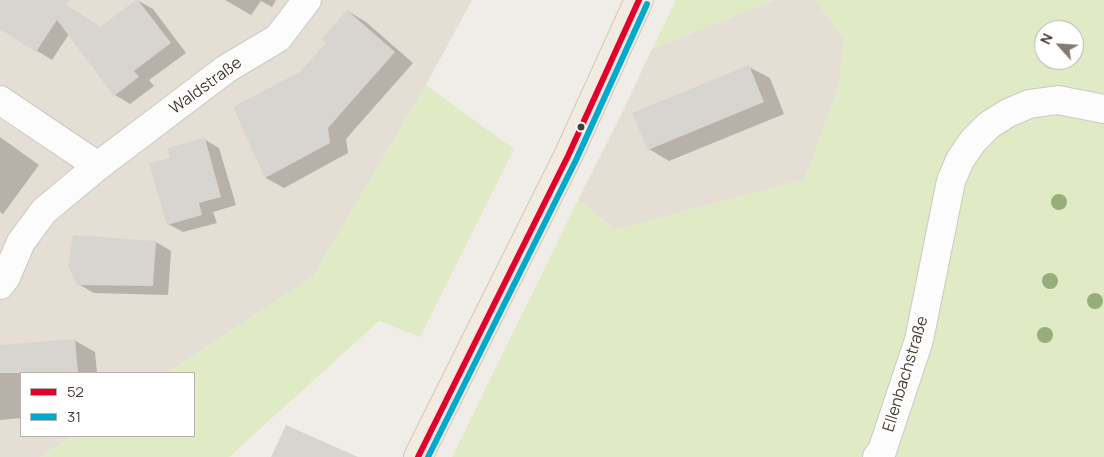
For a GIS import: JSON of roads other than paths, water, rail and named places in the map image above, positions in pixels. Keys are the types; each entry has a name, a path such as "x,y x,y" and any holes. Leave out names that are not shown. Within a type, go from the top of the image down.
{"main road":[{"path":"418,457 568,156 639,0"}],"street":[{"name":"Waldstraße","path":"0,285 6,277 20,242 44,211 98,166 226,69 278,38 307,0"},
{"path":"0,100 98,166"},
{"name":"Ellenbachstraße","path":"876,457 882,451 920,340 951,181 960,160 973,141 989,125 1008,113 1029,104 1058,100 1104,109"}]}
